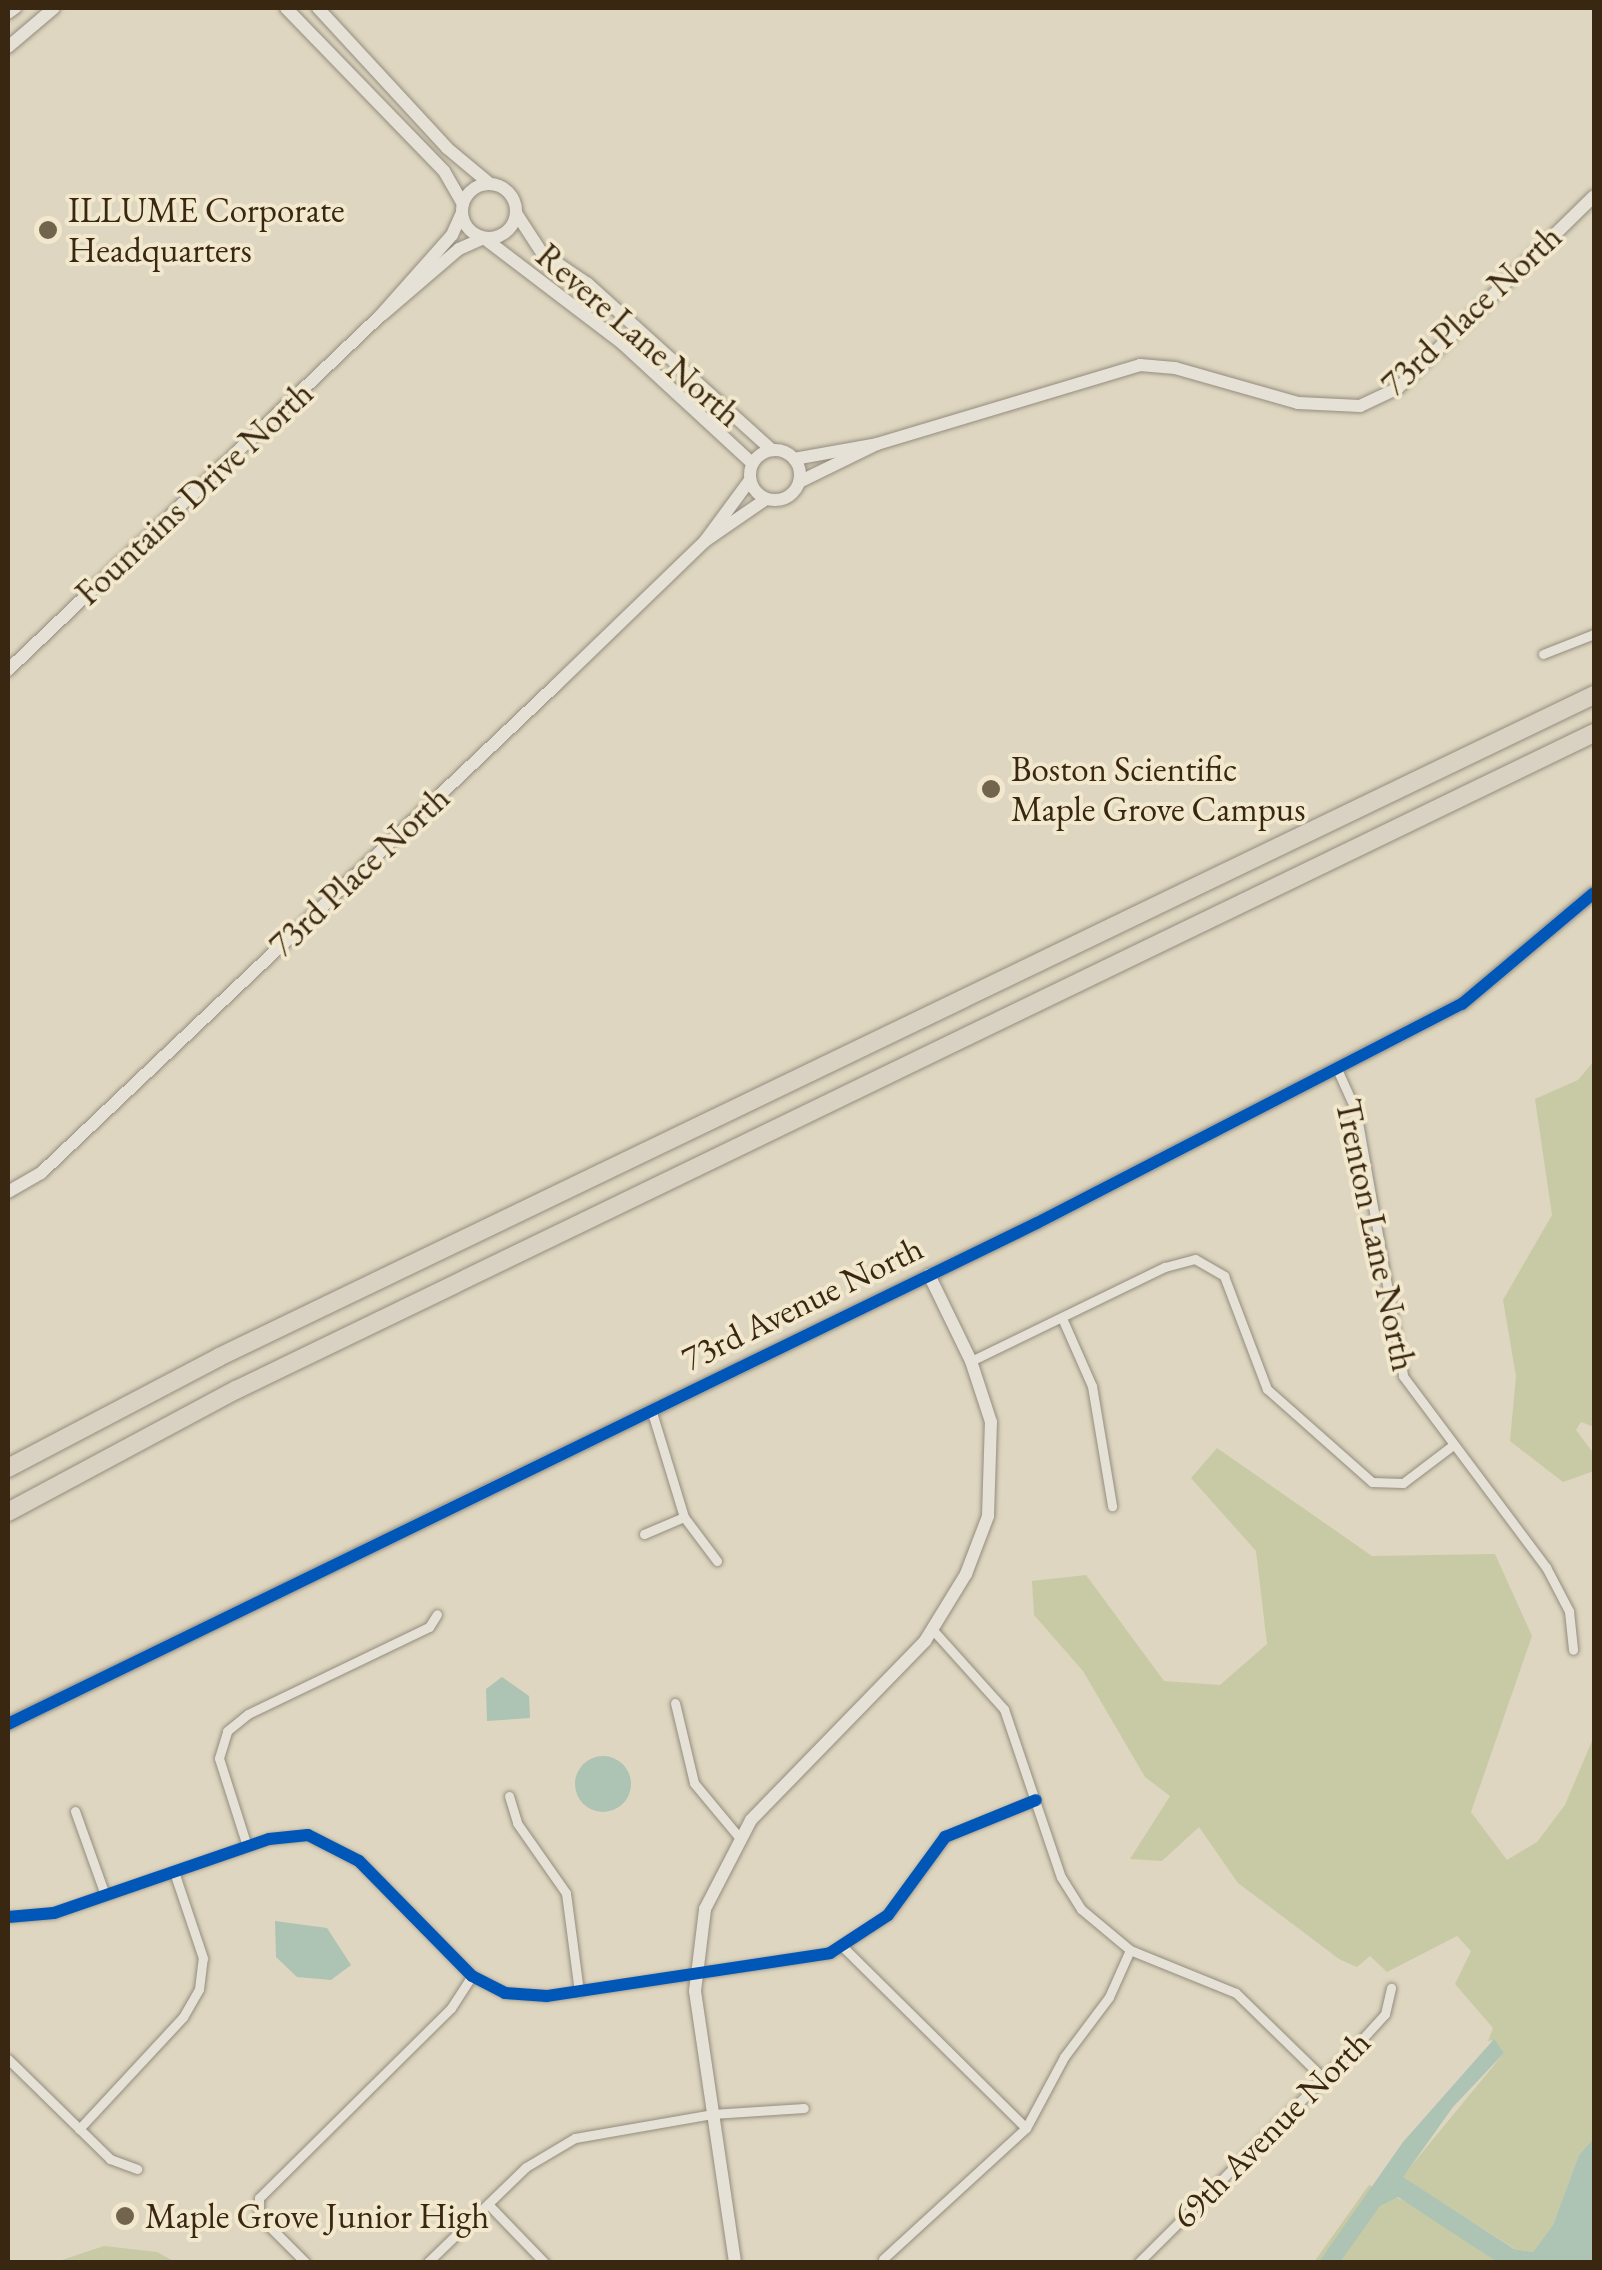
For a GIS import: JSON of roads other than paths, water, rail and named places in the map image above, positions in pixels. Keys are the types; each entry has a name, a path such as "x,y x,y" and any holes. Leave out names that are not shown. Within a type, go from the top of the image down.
{"highway":[{"path":"8,1468 219,1357 1594,692"},
{"path":"8,1512 236,1390 1594,733"},
{"path":"1459,798 1594,745"}],"street":[{"path":"8,14 14,8"},
{"path":"8,47 54,8"},
{"path":"286,8 444,171 468,229 484,238 509,230 516,213 511,196 447,148 318,8"},
{"path":"462,209 472,190 490,184"},
{"name":"73rd Place North","path":"794,459 877,444 1140,365 1175,368 1314,406 1360,406 1398,388 1594,196"},
{"name":"Fountains Drive North","path":"380,316 452,235 462,209"},
{"name":"Revere Lane North","path":"516,213 542,253 588,284 772,450"},
{"name":"Fountains Drive North","path":"8,670 380,316 459,248 484,238"},
{"name":"Revere Lane North","path":"484,238 623,344 752,464"},
{"name":"73rd Place North","path":"799,482 877,444"},
{"path":"772,450 794,459 799,482 782,499 766,499 750,480 752,464 772,450"},
{"name":"73rd Place North","path":"705,541 750,480"},
{"name":"73rd Place North","path":"8,1192 41,1173 705,541 766,499"},
{"path":"1543,654 1594,634"},
{"name":"73rd Avenue North","path":"8,1724 929,1275 1337,1069 1479,994 1594,893"},
{"name":"Trenton Lane North","path":"1337,1069 1356,1110 1396,1356 1413,1396 1546,1567 1570,1610 1574,1650"},
{"path":"971,1362 1165,1267 1204,1261 1224,1276 1267,1389 1372,1482 1403,1483 1452,1446"},
{"path":"735,2262 694,1978 705,1909 739,1837 933,1630 978,1546 993,1484 991,1422 971,1362 929,1275"},
{"path":"1062,1318 1092,1386 1112,1506"},
{"path":"651,1409 684,1517 717,1560"},
{"path":"644,1534 684,1517"},
{"path":"247,1846 219,1758 227,1731 248,1714 428,1627 437,1614"},
{"path":"933,1630 1004,1709 1066,1888 1091,1920 1130,1950 1236,1993 1324,2079"},
{"path":"676,1704 694,1783 739,1837"},
{"path":"509,1796 517,1823 566,1893 579,1992"},
{"path":"8,1917 34,1918 288,1835 344,1849 472,1976 527,1997 579,1992 801,1962 843,1947 888,1915 945,1837 1036,1800"},
{"path":"74,1810 106,1896"},
{"path":"79,2130 183,2017 199,1989 203,1958 174,1872"},
{"path":"843,1947 1026,2128"},
{"path":"883,2258 1026,2128 1064,2058 1109,1997 1130,1950"},
{"path":"305,2262 257,2208 264,2190 451,2008 472,1976"},
{"name":"69th Avenue North","path":"1139,2262 1385,2014 1392,1988"},
{"path":"8,2059 110,2159 137,2169"},
{"path":"428,2262 535,2160 575,2138 712,2114 804,2108"},
{"path":"488,2204 544,2262"}],"place":[{"name":"ILLUME Corporate Headquarters","path":"48,230"},
{"name":"Boston Scientific Maple Grove Campus","path":"991,789"},
{"name":"Maple Grove Junior High","path":"125,2216"}]}
